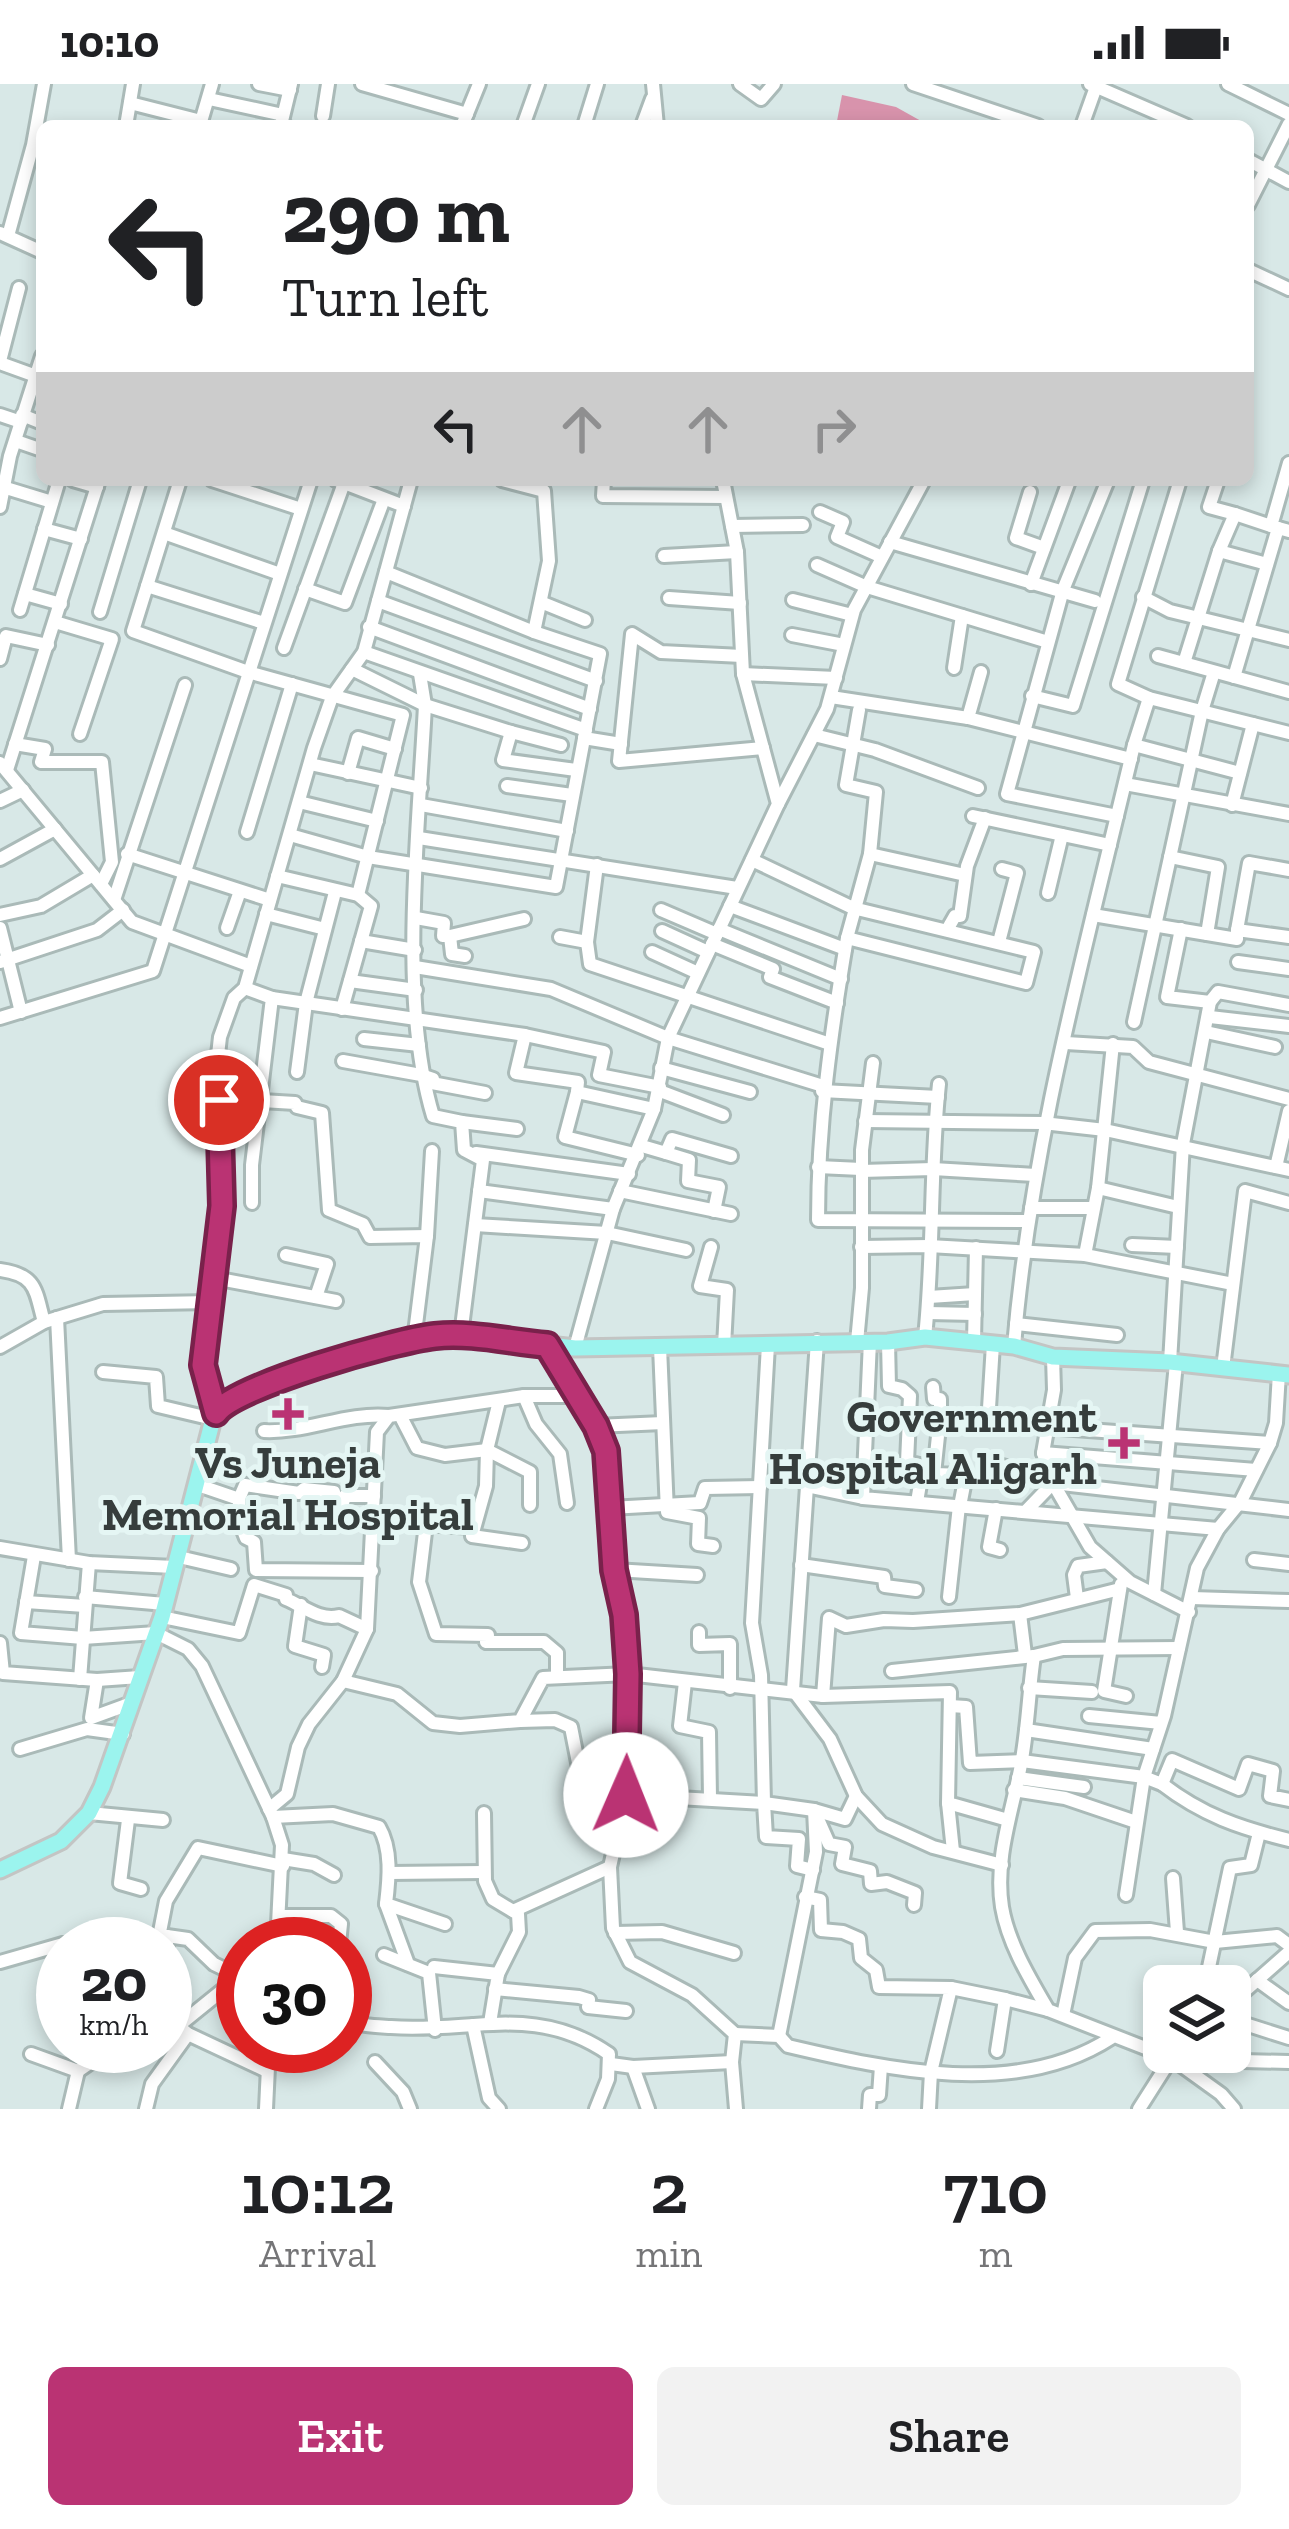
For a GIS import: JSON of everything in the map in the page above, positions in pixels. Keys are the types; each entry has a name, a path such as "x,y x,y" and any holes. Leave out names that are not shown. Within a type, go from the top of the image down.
{"main road":[{"path":"0,1870 61,1841 88,1813 123,1734 161,1618 214,1416 223,1403 265,1383 414,1341 461,1335 575,1348 925,1337 1014,1346 1053,1357 1173,1362 1284,1374"}],"street":[{"path":"41,120 44,84"},
{"path":"126,120 133,84"},
{"path":"201,120 212,84"},
{"path":"259,84 291,87 284,120"},
{"path":"322,116 328,84"},
{"path":"362,84 465,120 479,84"},
{"path":"525,120 538,84"},
{"path":"586,120 597,84"},
{"path":"740,84 761,99 774,84"},
{"path":"913,84 1020,120"},
{"path":"1228,84 1289,114"},
{"path":"1084,120 1094,85 1173,120"},
{"path":"644,120 653,91"},
{"path":"209,99 274,120"},
{"path":"130,103 187,120"},
{"path":"1254,193 1289,124"},
{"path":"36,151 4,234 36,249"},
{"path":"1254,163 1289,182"},
{"path":"1254,274 1289,289"},
{"path":"19,288 0,362 36,376 16,441 5,453 2,500 52,502"},
{"path":"0,415 36,422"},
{"path":"16,441 36,448"},
{"path":"1234,677 1279,528 1289,464"},
{"path":"20,610 57,486"},
{"path":"97,486 15,744 3,766 132,922 251,966"},
{"path":"100,612 138,486"},
{"path":"134,631 178,486"},
{"path":"254,486 301,509"},
{"path":"0,1018 153,971 309,486"},
{"path":"284,648 339,486"},
{"path":"350,486 404,506"},
{"path":"103,1372 156,1377 158,1406 214,1416 203,1365 222,1206 219,1051 234,998 245,988 332,697 364,652 406,486"},
{"path":"530,486 544,491 549,561 534,632"},
{"path":"604,486 603,496 726,497"},
{"path":"724,486 737,552 743,674 778,804"},
{"path":"575,1348 614,1209 660,1089 668,1038 831,697 853,615 866,586 921,486"},
{"path":"1030,584 1066,486"},
{"path":"1079,486 1101,496"},
{"path":"1105,486 1063,590 1006,794 1118,816"},
{"path":"1032,696 1073,706 1141,486"},
{"path":"1176,486 1118,685 1149,698 1289,733"},
{"path":"1216,486 1208,507 1279,528"},
{"path":"1030,492 1016,538 1044,548"},
{"path":"305,589 345,603 384,499"},
{"path":"820,512 843,521 837,536 882,557"},
{"path":"1184,663 1235,514"},
{"path":"732,526 802,525"},
{"path":"44,529 81,539"},
{"path":"164,533 280,574"},
{"path":"890,542 1095,601"},
{"path":"1219,550 1268,564"},
{"path":"664,556 737,552"},
{"path":"817,566 866,586 1048,642"},
{"path":"290,836 368,857 556,887 600,654 386,572"},
{"path":"147,586 264,623"},
{"path":"25,594 61,604"},
{"path":"1143,597 1170,611 1289,640"},
{"path":"669,598 740,604"},
{"path":"793,600 853,615"},
{"path":"378,602 596,681"},
{"path":"544,602 585,620"},
{"path":"954,668 962,616"},
{"path":"55,622 112,639"},
{"path":"369,627 590,710"},
{"path":"80,734 119,628 248,672 404,715 358,896"},
{"path":"742,656 661,652 632,634 619,760 763,748"},
{"path":"792,635 844,645"},
{"path":"0,659 6,636 48,645"},
{"path":"364,652 620,744"},
{"path":"1158,656 1289,692"},
{"path":"352,669 425,705 561,745"},
{"path":"968,718 981,672"},
{"path":"1134,1022 1214,672"},
{"path":"420,674 425,705 415,967 421,1075 433,1116 518,1129"},
{"path":"743,674 836,678"},
{"path":"247,832 292,683"},
{"path":"4,961 97,930 118,905 127,854 184,686"},
{"path":"831,697 968,718 1240,773"},
{"path":"1014,1346 1022,1250 1043,1123 1149,698"},
{"path":"859,710 846,785 876,792 871,854 853,908 823,1089 818,1220 932,1220 1091,1208"},
{"path":"1232,806 1253,724"},
{"path":"511,732 503,760 576,770"},
{"path":"814,735 978,788"},
{"path":"347,773 358,738 395,749"},
{"path":"0,915 40,906 97,880 112,862 102,762 41,762 44,749 15,744"},
{"path":"310,764 421,788"},
{"path":"1125,784 1289,814"},
{"path":"508,786 572,795"},
{"path":"0,801 23,790"},
{"path":"299,802 377,821"},
{"path":"421,806 567,831"},
{"path":"947,930 955,916 960,916 979,817 1110,845"},
{"path":"0,859 55,829"},
{"path":"1048,893 1062,835"},
{"path":"418,838 737,887"},
{"path":"127,854 240,891 325,929"},
{"path":"871,854 965,875"},
{"path":"1170,857 1218,867 1207,934"},
{"path":"730,906 846,944 1026,983 1034,952 853,908 752,860"},
{"path":"1094,915 1237,939 1249,862 1289,870"},
{"path":"597,865 587,942 590,964 830,1044"},
{"path":"999,942 1017,873 1002,869"},
{"path":"278,876 358,896 371,906 342,1009"},
{"path":"227,928 240,891"},
{"path":"297,1072 306,1003 335,892"},
{"path":"661,910 773,969 770,977 837,1003"},
{"path":"416,918 444,923 442,936 524,919"},
{"path":"0,928 4,961 21,1012"},
{"path":"1180,929 1167,997 1289,1026"},
{"path":"1237,930 1289,937"},
{"path":"662,931 714,940 841,979"},
{"path":"450,936 452,954 465,956"},
{"path":"560,937 587,942"},
{"path":"361,941 415,950"},
{"path":"652,952 698,973"},
{"path":"1238,962 1289,969"},
{"path":"415,967 551,989 668,1038 823,1089 869,1094 939,1090 925,1337"},
{"path":"350,981 416,990"},
{"path":"245,988 272,998 525,1035 604,1052 599,1075 660,1089 723,1115"},
{"path":"1154,1594 1169,1436 1178,1207 1195,1074 1218,992 1289,1005"},
{"path":"252,1204 252,1165 272,998"},
{"path":"1206,1032 1275,1047"},
{"path":"525,1035 516,1072 578,1082 565,1137 689,1160 688,1181 719,1187 714,1211"},
{"path":"364,1039 419,1045"},
{"path":"1066,1042 1133,1047 1149,1062 1289,1099"},
{"path":"1085,1255 1098,1188 1113,1044"},
{"path":"343,1061 485,1093"},
{"path":"873,1063 861,1170 862,1288 872,1342 889,1386 910,1396 908,1462 923,1466 917,1502"},
{"path":"661,1068 750,1092"},
{"path":"577,1092 654,1109"},
{"path":"262,1101 295,1103 322,1113 329,1210 363,1224 370,1237 427,1236"},
{"path":"865,1121 1043,1123 1105,1130 1282,1169 1289,1112"},
{"path":"461,1335 483,1160 464,1150 462,1122"},
{"path":"666,1153 672,1139 731,1156"},
{"path":"414,1341 432,1151"},
{"path":"469,1152 629,1174"},
{"path":"818,1167 1035,1175"},
{"path":"1098,1188 1178,1207"},
{"path":"479,1191 614,1209"},
{"path":"620,1191 731,1214"},
{"path":"1223,1367 1245,1191 1289,1203"},
{"path":"475,1225 607,1233 686,1250"},
{"path":"1132,1245 1177,1246"},
{"path":"711,1247 700,1286 727,1290 724,1346"},
{"path":"861,1247 1085,1255 1233,1284"},
{"path":"974,1342 976,1248"},
{"path":"286,1255 327,1264 316,1297"},
{"path":"0,1270 31,1281 50,1320 69,1560"},
{"path":"214,1278 336,1301"},
{"path":"929,1297 975,1294"},
{"path":"0,1348 50,1320 103,1304 211,1302"},
{"path":"928,1313 975,1314"},
{"path":"1016,1324 1117,1335"},
{"path":"817,1341 793,1690 830,1739 856,1796 882,1824 933,1847 1002,1865"},
{"path":"863,1498 872,1342"},
{"path":"933,1387 934,1399 940,1399 940,1419 988,1424 992,1344"},
{"path":"547,1345 606,1451 614,1570 624,1615 628,1674 626,1795 610,1867 615,1933 630,1962 692,1995 735,2034 779,2036 788,2046 881,2066 999,2074 1073,2058 1112,2038"},
{"path":"768,1345 752,1623 758,1645 766,1837 799,1839 797,1866 813,1870"},
{"path":"661,1347 665,1505 667,1511 699,1518 698,1544 712,1546"},
{"path":"1053,1357 1054,1390 1043,1453 1052,1480 1090,1547 1122,1583 1190,1605 1289,1601"},
{"path":"1126,1895 1144,1777 1197,1568 1218,1529 1241,1501 1270,1443 1284,1374"},
{"path":"264,1432 524,1396 577,1396"},
{"path":"524,1396 536,1424 560,1454 567,1503"},
{"path":"499,1401 487,1450 486,1486 472,1536 522,1543"},
{"path":"394,1416 417,1448 445,1455 487,1450 530,1472 530,1505"},
{"path":"272,1813 287,1793 309,1724 343,1681 367,1629 377,1432 394,1416"},
{"path":"596,1426 663,1423"},
{"path":"1046,1426 1270,1443"},
{"path":"938,1436 934,1474 965,1475 949,1597"},
{"path":"1043,1453 1256,1470"},
{"path":"986,1462 1006,1467 1010,1474 1289,1510"},
{"path":"1026,1511 1052,1480"},
{"path":"198,1485 239,1499"},
{"path":"372,1571 256,1570 254,1542 246,1538 239,1520 239,1499 245,1485 299,1493 304,1489 334,1492 343,1503 345,1496 374,1496"},
{"path":"806,1486 863,1498 1218,1529"},
{"path":"610,1508 700,1503 706,1488 760,1487"},
{"path":"996,1509 989,1547 1000,1550"},
{"path":"373,1521 473,1527"},
{"path":"426,1523 420,1592 436,1634 488,1635 486,1642 544,1642 557,1653 557,1677"},
{"path":"0,1548 89,1563 177,1562 230,1569"},
{"path":"34,1556 21,1634 83,1638 161,1618"},
{"path":"1254,1560 1289,1564"},
{"path":"1077,1598 1074,1575 1078,1567 1107,1562"},
{"path":"80,1679 89,1563"},
{"path":"801,1565 884,1577 885,1586 916,1590"},
{"path":"614,1570 697,1575"},
{"path":"823,1696 829,1618 846,1626 1019,1614 1122,1583"},
{"path":"1122,1583 1104,1691 1126,1696"},
{"path":"26,1602 85,1602 239,1633 254,1586 286,1595 313,1613 332,1619 339,1616 367,1629"},
{"path":"301,1605 296,1646 324,1655 322,1667"},
{"path":"1019,1614 1029,1656 1030,1688 1002,1865 1002,1907 1019,1958 1048,2010"},
{"path":"161,1618 202,1666 272,1813 283,1862 280,1916 332,1917"},
{"path":"699,1632 699,1645 730,1644 730,1688"},
{"path":"0,1642 4,1673 97,1681 140,1677"},
{"path":"892,1671 1064,1649 1180,1648"},
{"path":"520,1721 536,1685 543,1678 557,1677 628,1674 823,1696 950,1691 948,1803 953,1851"},
{"path":"97,1681 91,1718 132,1703"},
{"path":"343,1681 397,1694 433,1723 563,1721 571,1727 582,1783 599,1783 597,1794"},
{"path":"685,1682 680,1726 710,1732 710,1798"},
{"path":"1030,1688 1092,1692"},
{"path":"950,1706 966,1707 970,1763 1022,1761 1144,1777 1226,1825 1289,1840"},
{"path":"1089,1716 1161,1723"},
{"path":"20,1749 87,1730 123,1734"},
{"path":"1026,1730 1153,1749"},
{"path":"1162,1784 1172,1760 1239,1789 1248,1764 1273,1771 1270,1796 1289,1800"},
{"path":"1016,1784 1084,1786"},
{"path":"1016,1784 1136,1822"},
{"path":"626,1795 764,1802 845,1819 872,1814"},
{"path":"845,1819 856,1796"},
{"path":"948,1803 1008,1820"},
{"path":"779,2036 816,1852 814,1810"},
{"path":"814,1810 829,1844 845,1847 842,1864 870,1871 871,1884 886,1882 915,1893 914,1906"},
{"path":"88,1813 163,1820"},
{"path":"272,1813 333,1814 379,1827 389,1873 386,1904 408,1964"},
{"path":"484,1813 484,1872 493,1898 518,1914 518,1932 496,1981 490,2023"},
{"path":"128,1820 120,1883 141,1889"},
{"path":"1209,1965 1230,1868 1251,1865 1259,1833"},
{"path":"165,1917 166,1901 198,1848 314,1864 334,1875"},
{"path":"513,1911 610,1867"},
{"path":"389,1873 484,1872"},
{"path":"1174,1879 1177,1932"},
{"path":"805,1897 820,1900 821,1930 860,1939 861,1958 876,1970 878,1987 951,1988 1005,2000 1063,2015 1143,2047"},
{"path":"386,1904 445,1924"},
{"path":"1063,2015 1076,1958 1095,1931 1177,1932 1214,1942 1277,1936 1289,1949 1251,1985"},
{"path":"615,1933 662,1932 734,1953"},
{"path":"192,1943 216,1965"},
{"path":"0,1962 36,1952"},
{"path":"384,1955 430,1973 435,2030"},
{"path":"434,1967 579,1997 589,2000 588,2007 626,2011"},
{"path":"1257,1980 1289,2003"},
{"path":"929,2109 932,2072 951,1988"},
{"path":"192,2023 216,2000"},
{"path":"997,2051 1005,2000"},
{"path":"372,2025 435,2030 490,2023 541,2024 574,2035 609,2054 611,2064 596,2109"},
{"path":"473,2025 489,2098 499,2109"},
{"path":"1251,2026 1289,2038"},
{"path":"735,2034 736,2109"},
{"path":"31,2054 36,2056"},
{"path":"1251,2061 1289,2062"},
{"path":"375,2062 403,2092 410,2109"},
{"path":"611,2064 732,2062"},
{"path":"869,2109 869,2095 879,2095 881,2066"},
{"path":"633,2067 648,2109"},
{"path":"69,2109 78,2073"},
{"path":"146,2109 158,2073"},
{"path":"266,2109 267,2073"},
{"path":"1139,2109 1162,2073"},
{"path":"1195,2073 1234,2109"}],"shaded area":[{"path":"842,95 896,107 919,120 837,120"}],"place":[{"name":"Vs Juneja Memorial Hospital","path":"288,1414"},
{"name":"Government Hospital Aligarh","path":"1124,1443"}],"route":[{"path":"219,1100 222,1206 203,1365 216,1413 223,1403 265,1383 431,1336 547,1345 606,1451 614,1570 624,1615 628,1674 626,1795"}]}
